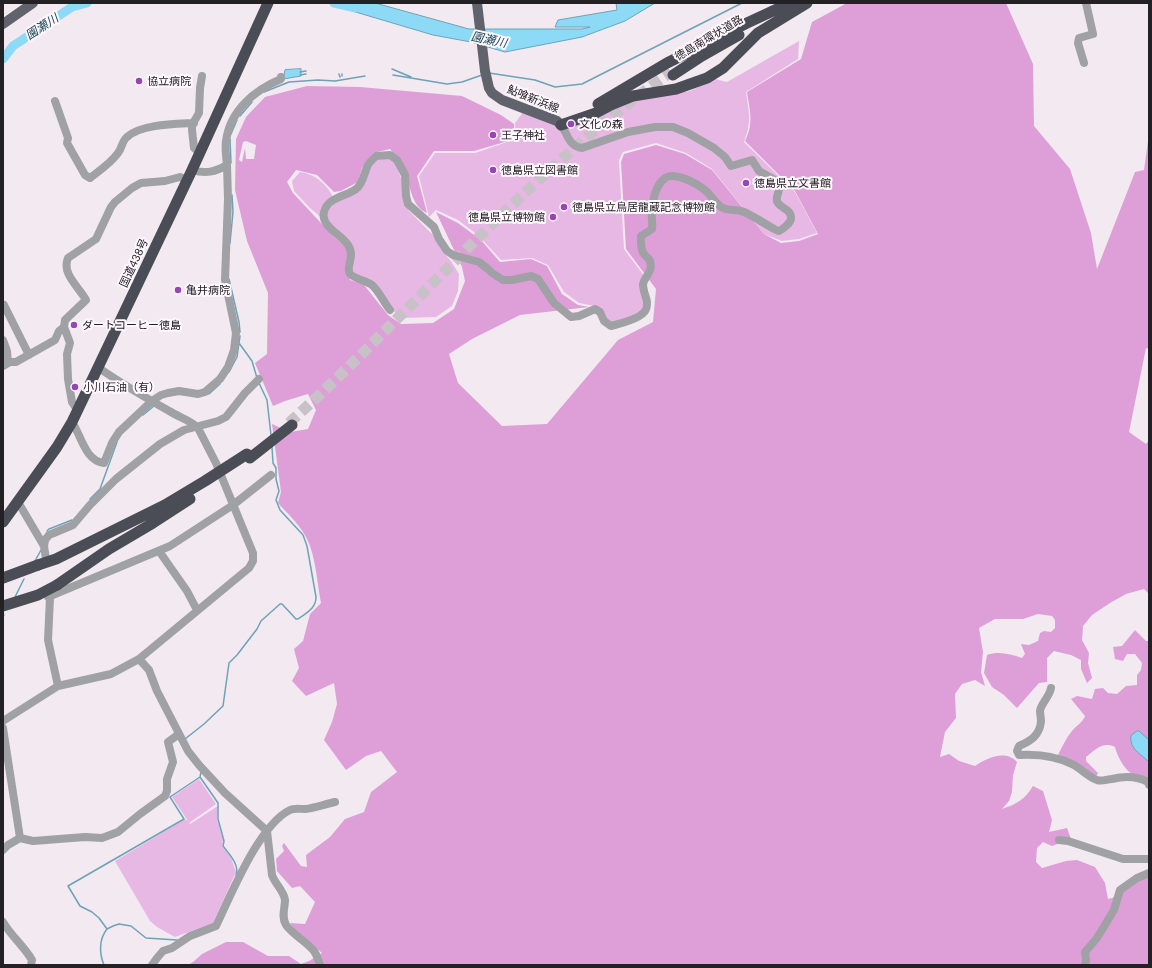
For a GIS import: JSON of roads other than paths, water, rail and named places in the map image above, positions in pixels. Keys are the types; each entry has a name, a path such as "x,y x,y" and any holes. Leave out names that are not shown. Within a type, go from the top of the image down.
{"highway":[{"name":"国道438号","path":"3,522 58,447 78,411 190,175 268,3"},
{"name":"徳島南環状道路","path":"790,3 731,34 672,73 722,44 802,3"},
{"path":"559,123 574,114 586,110 667,63 790,3"},
{"path":"559,123 596,112 633,96 676,89 707,78 723,68 758,33 807,3"},
{"path":"3,606 46,595 57,585 110,548 153,523 279,434 290,424"},
{"path":"3,578 43,560 56,559 152,512 248,456"}],"main road":[{"path":"3,24 33,3"},
{"name":"鮎喰新浜線","path":"477,3 485,71 488,85 492,93 498,98 559,123"}],"street":[{"path":"1084,63 1078,43 1079,38 1093,34 1086,3"},
{"path":"200,153 194,148 192,130 199,113 202,76"},
{"path":"72,422 88,454 99,462 104,463 118,432 152,401 161,395 179,391 198,394 205,392 220,379 228,367 234,350 236,333 225,280 228,199 226,140 231,123 243,104 254,94 281,79 281,77"},
{"path":"55,101 68,138 67,143 85,175 90,178 118,154 129,135 155,126 194,123"},
{"path":"390,310 373,286 352,276 349,272 348,267 352,255 348,244 326,222 324,214 326,208 335,198 356,189 361,183 369,163 376,156 390,155 397,160 405,175 408,204 434,228 447,251 453,256 479,262 503,280 512,280 531,276 538,279 554,303 571,317 579,316 595,309 600,312 604,320 611,326 635,317 647,310 647,303 643,289 644,282 650,271 650,267 649,259 643,254 641,247 641,236 652,229 654,198 658,186 665,178 674,175 696,184 706,190 720,206 725,209 741,211 754,216 775,230 779,231 790,222 790,213 778,204 776,198 780,188 780,183 759,171 752,160 731,166 725,157 714,148 673,126 655,127 628,132 582,148 573,144 566,136 559,123"},
{"path":"78,411 72,402 68,379 67,354 70,343 64,327 65,320 86,300 67,269 67,261 72,254 96,239 108,212 115,202 141,183 165,181 200,172 212,172 227,165"},
{"path":"4,304 29,354"},
{"path":"5,365 10,362 16,362 55,340 59,331 64,327"},
{"path":"3,340 7,351 5,365"},
{"path":"3,721 58,686 110,674 139,659 249,568 253,561 253,553 216,462 196,426 160,406 99,368"},
{"path":"43,560 45,540 50,535 73,525 94,500 116,479 140,459 173,436 184,430 218,421 226,417 245,393 259,379"},
{"path":"58,686 48,640 50,598 46,595 170,546 233,505 271,476"},
{"path":"18,502 44,546"},
{"path":"159,551 187,592 197,610"},
{"path":"139,659 149,670 156,691 188,751 199,765 236,804 267,831 272,875 274,882 283,894 285,922 292,931 313,949 320,965"},
{"path":"1051,688 1050,696 1040,711 1041,720 1036,737 1019,746 1017,751 1019,755 1035,754 1050,756 1072,764 1097,780 1104,781 1130,777 1141,778 1148,782 1149,785"},
{"path":"3,728 20,838"},
{"path":"3,850 8,845 20,838 33,841 102,838 118,832 165,796 167,791 167,779 173,762 168,742 179,734"},
{"path":"152,965 163,952 190,936 216,926 244,866 267,831 278,819 290,810 317,807 335,802"},
{"path":"1058,840 1068,841 1123,859 1148,860"},
{"path":"1085,965 1086,952 1097,938 1114,910 1120,890 1137,878 1149,873"},
{"path":"3,922 9,932 27,951 32,960 31,965"}],"water":[{"path":"347,3 375,3 469,29 582,29 590,27 555,27 558,20 617,10 616,3 655,3 625,21 582,37 505,52 471,42 433,35 342,8"},
{"path":"301,69 301,76 283,79 285,70"},
{"path":"1137,731 1149,740 1149,762 1136,751 1132,744 1131,736"}],"waterway":[{"name":"園瀬川","path":"3,59 13,46 72,7 87,3"},
{"name":"園瀬川","path":"334,3 356,8"},
{"path":"489,73 535,80 555,87 582,84 742,3"},
{"path":"392,69 411,77"},
{"path":"300,72 306,71"},
{"path":"300,75 306,74"},
{"path":"393,75 447,84 462,82 482,75"},
{"path":"264,92 289,82 318,80 335,81 365,76"},
{"path":"240,116 252,102"},
{"path":"231,134 237,120"},
{"path":"230,139 231,163"},
{"path":"230,243 233,212 232,195"},
{"path":"229,279 240,332"},
{"path":"229,372 237,357 240,336"},
{"path":"239,343 252,361 257,378"},
{"path":"259,383 267,400 271,435"},
{"path":"209,394 220,384"},
{"path":"143,415 154,406"},
{"path":"90,499 100,489 117,442"},
{"path":"185,739 223,706 229,663 257,629 261,621 280,604 282,604 296,619 298,619 310,610 316,601 307,546 303,535 280,510 276,500 279,491 276,479 276,468 273,463 272,447"},
{"path":"47,531 72,520"},
{"path":"35,561 41,550"},
{"path":"15,597 24,579"},
{"path":"104,965 101,956 101,942 107,929 99,918 92,912 80,906 68,886 184,819 170,797 200,777 201,772"},
{"path":"200,777 218,803 218,819 224,841 223,846 235,864 237,871 236,875"},
{"path":"107,929 119,924 131,926 146,938 177,940"}],"tunnel":[{"path":"289,423 336,379 521,196 569,152 619,111 671,72"}],"place":[{"name":"協立病院","path":"139,81"},
{"name":"文化の森","path":"571,124"},
{"name":"王子神社","path":"493,135"},
{"name":"徳島県立図書館","path":"493,170"},
{"name":"徳島県立文書館","path":"746,183"},
{"name":"徳島県立鳥居龍蔵記念博物館","path":"564,207"},
{"name":"徳島県立博物館","path":"553,217"},
{"name":"亀井病院","path":"178,290"},
{"name":"ダートコーヒー徳島","path":"74,325"},
{"name":"小川石油（有）","path":"75,387"}]}
